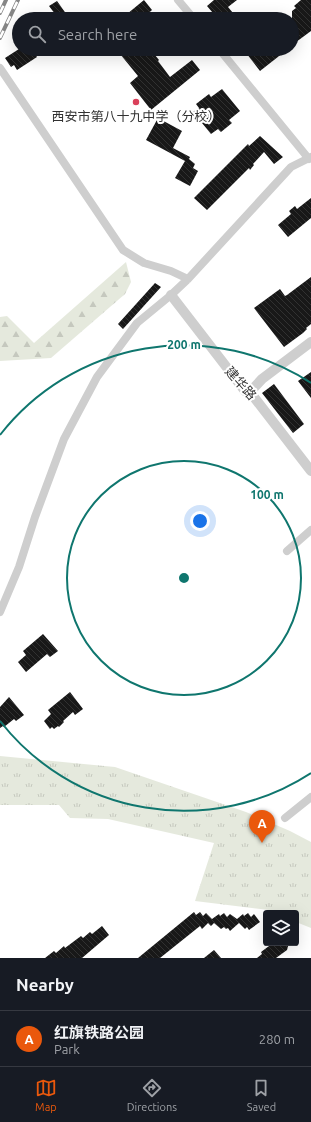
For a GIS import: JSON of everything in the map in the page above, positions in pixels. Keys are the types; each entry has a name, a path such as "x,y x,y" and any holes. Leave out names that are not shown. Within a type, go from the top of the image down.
{"street":[{"path":"178,0 188,12"},
{"path":"0,612 19,567 34,516 64,439 97,377 137,323 188,279 290,167 310,158 224,56"},
{"path":"0,68 123,250 144,263 171,271 188,279"},
{"name":"建华路","path":"170,296 246,391 250,392 311,471"},
{"path":"250,392 262,379 311,342"},
{"path":"287,551 311,530"},
{"path":"285,818 311,797"}],"green space":[{"path":"126,262 131,282 125,294 51,358 0,361 0,317 7,316 34,343"},
{"path":"0,756 115,767 246,812 311,842 311,928 299,923 299,910 269,910 195,901 214,843 108,819 70,818 59,805 0,805"}],"building":[{"path":"144,0 152,10 150,12 129,12"},
{"path":"214,0 237,0 228,7 232,12 212,12 207,6"},
{"path":"301,0 311,0 311,31 299,40 299,12 292,12 296,8 294,6"},
{"path":"57,1 65,12 54,12 49,6"},
{"path":"12,54 12,56 37,57 17,70 14,65 11,67 5,58"},
{"path":"122,56 156,56 170,77 192,60 200,70 151,110 130,83 138,76"},
{"path":"248,56 279,56 260,71"},
{"path":"222,89 240,111 229,120 232,123 221,132 218,129 211,134 193,112 199,108 196,104 209,94 211,97"},
{"path":"158,118 182,131 173,148 190,157 189,159 195,164 193,168 198,171 190,186 175,178 185,161 146,140"},
{"path":"260,136 283,157 274,164 264,152 253,164 254,165 250,170 249,168 207,210 194,198 248,144 249,146"},
{"path":"311,198 311,218 288,237 278,225 291,214 289,211 295,206 297,209"},
{"path":"311,277 311,324 303,333 284,347 254,308 280,289 285,296 287,295"},
{"path":"155,283 161,287 123,329 118,324"},
{"path":"311,372 311,398 298,381"},
{"path":"274,384 304,424 293,433 262,393"},
{"path":"43,634 58,651 50,657 47,654 26,672 18,662 26,655 23,651"},
{"path":"70,692 83,709 75,715 73,712 59,727 58,726 54,729 52,727 50,729 44,721 51,714 48,710"},
{"path":"9,697 24,715 16,721 14,719 4,727 3,726 0,728 0,707"},
{"path":"194,912 196,915 200,912 203,916 206,913 212,919 219,914 220,916 224,913 227,917 230,914 237,919 243,914 244,916 248,913 251,917 254,914 260,922 249,930 247,927 245,929 239,923 230,931 228,928 226,929 224,927 221,929 214,923 211,926 208,923 202,929 200,926 160,958 138,958"},
{"path":"102,926 109,935 82,958 45,958 54,951 56,953 64,946 65,948 81,936 83,938 90,932 92,934"},
{"path":"269,946 288,946 287,950 276,958 257,958 262,954 261,952"},
{"path":"214,950 221,958 204,958"}],"railway":[{"path":"0,13 6,0"},
{"path":"12,12 18,0"},
{"path":"0,38 12,13"}],"place":[{"name":"西安市第八十九中学（分校）","path":"136,102"},
{"name":"红旗铁路公园","path":"262,843"}]}
